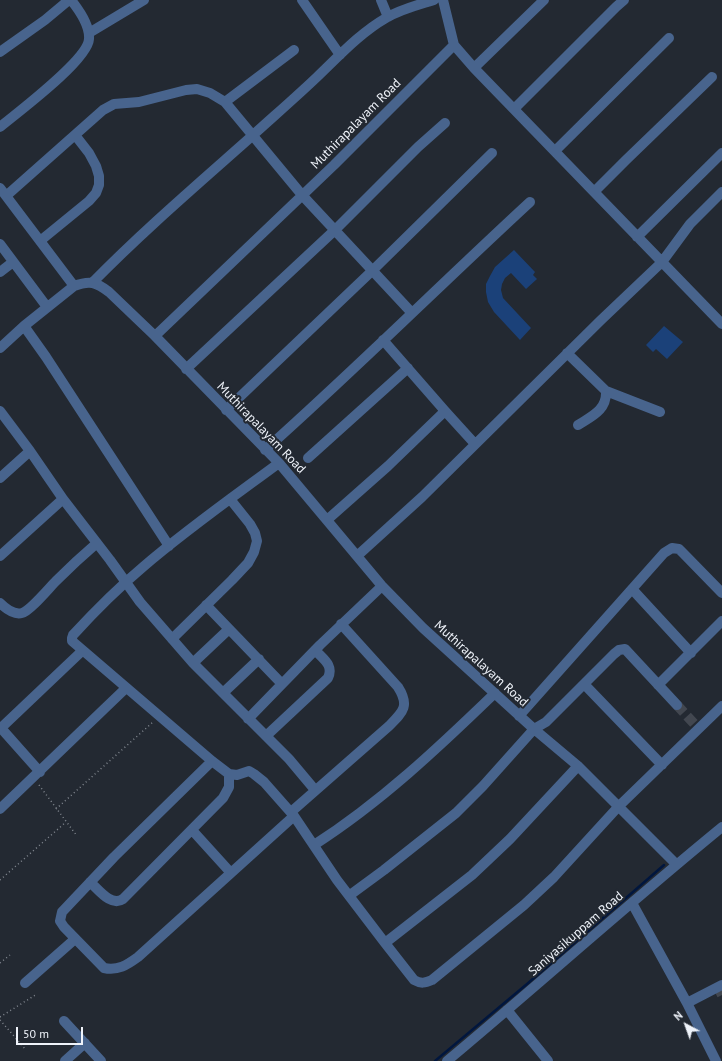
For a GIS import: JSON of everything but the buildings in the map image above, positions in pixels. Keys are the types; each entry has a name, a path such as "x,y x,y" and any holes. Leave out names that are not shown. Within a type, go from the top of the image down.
{"street":[{"path":"0,52 70,0 84,20 89,34 88,44 85,51 65,73 0,127"},
{"path":"89,34 144,0"},
{"path":"302,0 340,55"},
{"path":"381,0 388,17"},
{"path":"92,282 123,251 375,25 388,17 434,0"},
{"path":"443,0 454,45 474,68 722,324"},
{"path":"474,68 544,0"},
{"path":"514,109 624,0"},
{"path":"555,150 669,38"},
{"name":"Muthirapalayam Road","path":"454,45 334,165 154,336 279,463 382,586 423,628 534,730 578,766 676,864"},
{"path":"225,102 294,50"},
{"path":"594,192 712,77"},
{"path":"74,286 3,192 75,135 103,110 114,104 139,102 186,90 196,89 210,93 225,102 302,194 336,229 412,313"},
{"path":"186,369 336,229 418,147 445,123"},
{"path":"40,241 89,201 96,193 99,185 100,176 96,166 89,153 75,135"},
{"path":"226,410 373,270 492,153"},
{"path":"637,237 722,153"},
{"path":"357,556 422,497 567,353 662,262 690,224 722,192"},
{"path":"265,450 336,387 383,340 530,202"},
{"path":"0,244 47,307"},
{"path":"0,272 13,262"},
{"path":"0,348 47,307 74,286 84,282 92,282 109,292 154,336"},
{"path":"24,326 169,546"},
{"path":"383,340 475,444"},
{"path":"567,353 606,391 660,412"},
{"path":"308,458 408,368"},
{"path":"578,426 603,406 606,399 606,391"},
{"path":"0,411 140,602 193,663 266,736 315,790"},
{"path":"327,520 394,461 445,411"},
{"path":"0,478 30,451"},
{"path":"279,463 169,546 101,605 73,635 72,641 212,762 230,774 237,775 246,771 254,774 264,782 293,814 337,880 414,980 420,983 425,983 432,980 534,896 554,877 618,807 722,706"},
{"path":"0,556 64,499"},
{"path":"172,639 248,563 254,552 257,541 255,533 250,524 230,499"},
{"path":"0,603 13,612 21,613 28,609 97,543"},
{"path":"519,716 664,553 672,548 683,553 722,593"},
{"path":"248,719 341,624 382,586"},
{"path":"632,589 690,653"},
{"path":"206,605 282,684"},
{"path":"658,685 722,621"},
{"path":"212,762 66,906 60,917 60,921 64,927 104,968 110,969 128,964 153,944 231,873 293,814 315,790 396,718 404,705 405,699 398,687 341,624"},
{"path":"193,663 229,629"},
{"path":"350,896 456,813 534,730 546,722 619,650 625,649 677,705"},
{"path":"266,736 328,678 330,668 327,662 315,650"},
{"path":"40,772 1,729 82,651"},
{"path":"223,694 259,659"},
{"path":"584,684 662,765"},
{"path":"0,810 126,688"},
{"path":"314,845 335,832 391,789 452,735 495,694"},
{"path":"385,943 472,875 515,834 578,766"},
{"path":"90,882 108,899 119,902 223,798 229,786 230,774"},
{"name":"Saniyasikuppam Road","path":"447,1061 676,864 722,827"},
{"path":"192,830 231,873"},
{"path":"632,903 687,1003 716,1061"},
{"path":"25,983 75,939"},
{"path":"687,1003 722,985"},
{"path":"508,1010 548,1061"},
{"path":"64,1021 101,1061"},
{"path":"65,1061 85,1043"}],"path":[{"path":"56,809 156,719"},
{"path":"38,783 77,836"},
{"path":"0,880 66,822"},
{"path":"0,963 10,955"},
{"path":"0,1017 37,994"},
{"path":"0,1020 26,1050"}],"waterway":[{"path":"435,1061 527,984 664,865"}],"tunnel":[{"path":"677,705 699,729"},
{"path":"718,987 722,995"}]}
